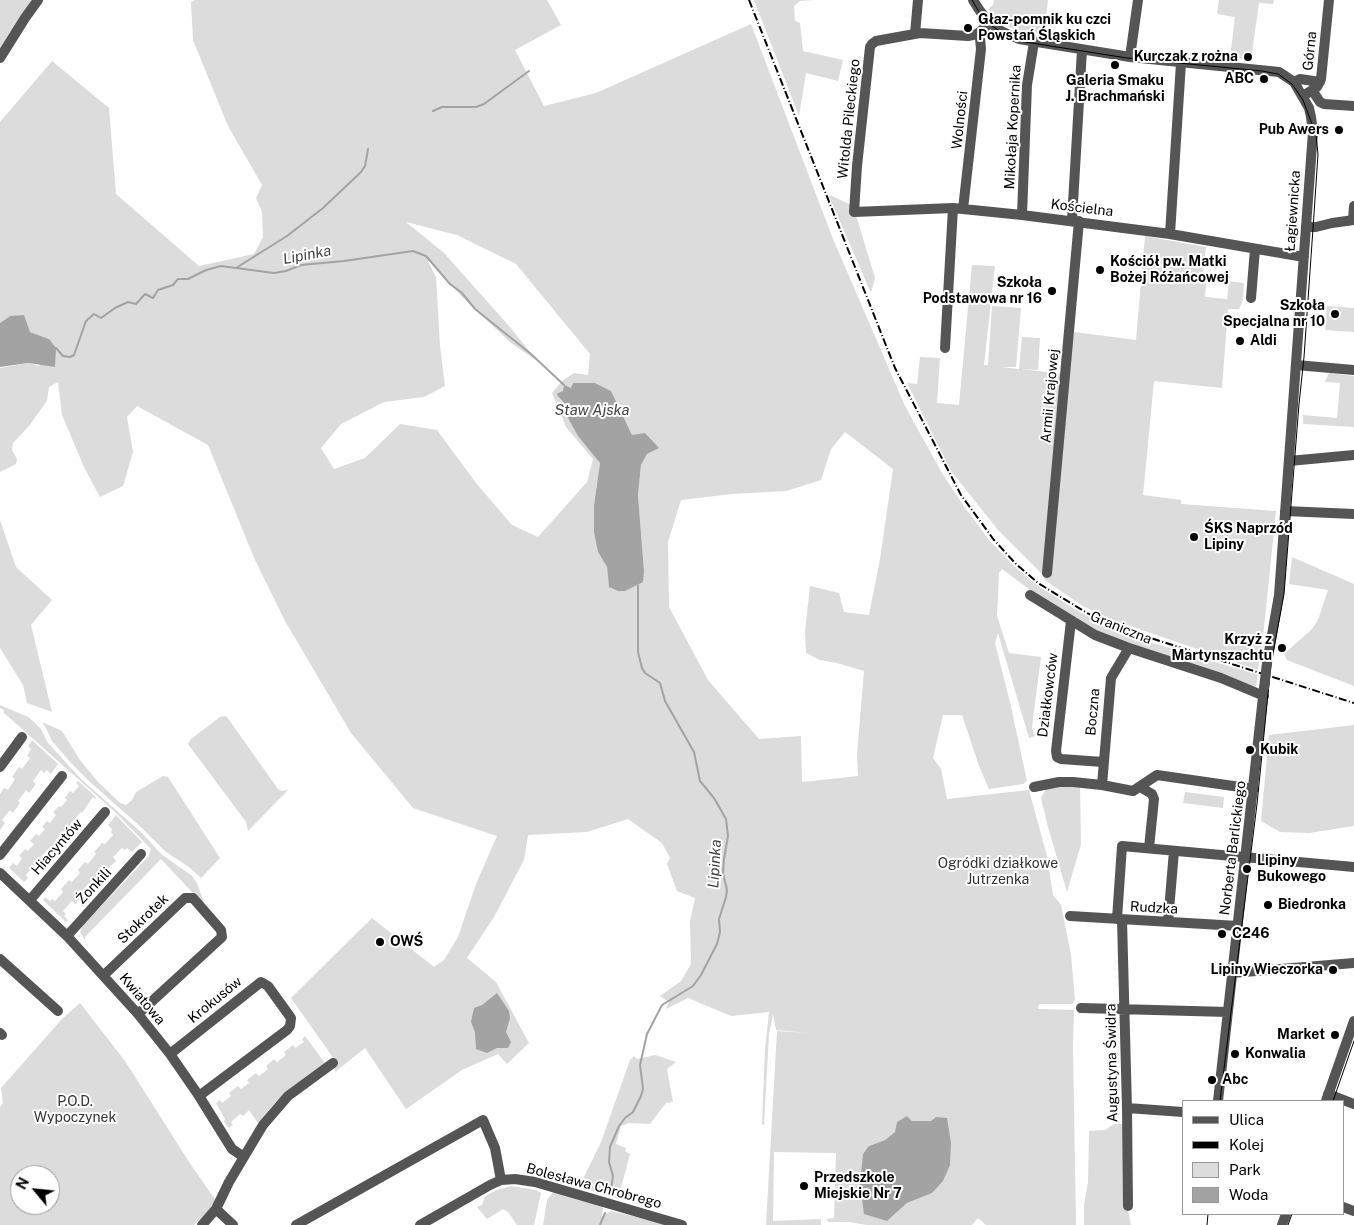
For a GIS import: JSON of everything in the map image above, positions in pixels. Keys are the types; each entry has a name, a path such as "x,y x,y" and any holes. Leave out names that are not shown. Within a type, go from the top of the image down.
{"street":[{"path":"916,34 918,0"},
{"path":"973,0 990,23 1008,35 1034,42 1181,63 1273,70 1286,75 1294,82 1300,79 1320,82"},
{"path":"1130,57 1138,0"},
{"name":"Górna","path":"1302,96 1320,82 1329,0"},
{"path":"0,58 37,1"},
{"path":"977,34 990,23"},
{"name":"Witolda Pileckiego","path":"854,212 870,47 876,41 916,34 958,36 977,34"},
{"name":"Wolności","path":"945,348 958,209 981,49 980,38 977,34"},
{"name":"Mikołaja Kopernika","path":"1022,215 1027,85 1034,42"},
{"name":"Armii Krajowej","path":"1047,573 1075,221 1082,50"},
{"path":"1170,234 1181,63"},
{"name":"Łagiewnicka","path":"1264,692 1279,595 1312,132 1311,117 1294,82"},
{"path":"1312,90 1320,102 1324,104 1354,106"},
{"path":"1306,227 1353,220 1354,206"},
{"name":"Kościelna","path":"854,212 958,209 1022,215 1170,234 1304,257"},
{"path":"1251,298 1256,249"},
{"path":"1296,366 1354,370"},
{"path":"1289,461 1354,455"},
{"path":"1285,511 1354,514"},
{"name":"Graniczna","path":"1030,596 1095,634 1129,648 1264,692"},
{"name":"Działkowców","path":"1071,621 1056,752 1057,757 1061,759 1102,762"},
{"name":"Boczna","path":"1102,784 1102,762 1110,678 1129,648"},
{"name":"Norberta Barlickiego","path":"1218,1100 1264,692"},
{"path":"0,767 22,737"},
{"path":"1034,787 1059,782 1073,782 1102,784 1133,791 1157,775 1254,789"},
{"path":"0,855 62,776"},
{"path":"1140,787 1152,794 1154,799 1150,848 1354,868"},
{"name":"Hiacyntów","path":"30,900 106,812"},
{"name":"Augustyna Świdra","path":"1128,1206 1125,1008 1119,919 1122,846 1150,848"},
{"path":"1168,922 1174,851"},
{"name":"Żonkili","path":"66,936 142,854"},
{"name":"Kwiatowa","path":"0,873 66,936 138,1014 170,1054 232,1149 244,1157"},
{"name":"Stokrotek","path":"104,975 185,898 193,898 221,930 222,937 138,1014"},
{"name":"Rudzka","path":"1070,916 1238,926"},
{"path":"0,959 58,1011"},
{"path":"1232,973 1354,963"},
{"name":"Krokusów","path":"170,1054 261,982 268,986 291,1018 288,1030 198,1096"},
{"path":"1082,1008 1228,1012"},
{"path":"1327,1098 1354,1021"},
{"path":"202,1225 218,1204 263,1125 288,1096 333,1063"},
{"path":"1128,1108 1182,1112"},
{"path":"296,1225 483,1120 495,1148 502,1180"},
{"name":"Bolesława Chrobrego","path":"420,1225 466,1198 502,1180 515,1179 535,1182 682,1225"},
{"path":"218,1204 233,1225"}],"green space":[{"path":"0,0 33,0 0,50"},
{"name":"Ogródki działkowe Jutrzenka","path":"195,0 547,0 561,25 515,50 544,106 596,93 751,24 833,239 905,406 942,473 989,540 1014,566 1038,586 1109,628 1258,675 1256,687 1147,652 1090,629 1049,604 1002,569 999,573 997,616 1009,653 1041,657 1032,727 1035,736 1029,738 998,633 995,643 1027,781 1023,784 989,789 979,766 962,715 943,715 933,758 941,769 947,799 1029,790 1047,856 1053,895 1061,905 1071,955 1075,1000 1072,1004 1039,1004 1038,1009 1074,1010 1076,1225 986,1225 978,1218 972,1225 867,1225 849,1222 829,1222 826,1219 834,1218 836,1153 774,1152 773,1221 821,1219 821,1225 766,1225 777,1031 807,1033 776,1030 773,1014 769,1034 764,1125 762,1124 765,1050 769,1012 731,1016 688,998 666,1009 669,1002 660,996 681,981 691,964 690,921 695,898 677,891 667,864 670,858 662,843 628,819 587,832 528,835 524,860 494,917 467,958 496,982 529,1043 507,1064 498,1054 462,1070 406,1109 365,1048 335,1072 332,1056 291,998 372,918 434,967 444,960 458,937 476,884 497,836 413,808 351,733 285,621 255,560 208,445 137,406 127,417 133,452 123,486 100,497 84,467 62,415 58,382 49,387 47,401 29,426 13,443 12,450 17,459 16,464 0,472 0,368 28,363 39,366 49,339 30,332 10,316 0,323 0,122 52,61 109,108 116,194 199,266 254,254 263,237 262,212 256,198 262,185 228,126 193,40 191,2","holes":["406,222 457,235 516,264 590,354 588,375 574,373 562,381 552,393 566,427 593,459 587,482 538,537 512,525 476,483 437,430 400,424 365,458 334,469 321,448 341,424 384,402 424,397 445,386 440,346 436,277 427,259 463,298 511,343 537,361 510,327 444,253","573,383 595,383 611,391 632,435 658,448 647,454 641,465 638,495 644,571 609,586 607,567 598,552 594,505 600,463 558,393 572,388","845,432 893,469 880,559 869,615 844,612 839,593 810,586 805,631 806,653 820,660 864,671 857,754 858,776 802,782 801,736 759,739 708,680 669,607 668,542 681,500 732,494 786,491 821,480 831,449","907,1116 912,1121 931,1121 932,1193 907,1203 887,1221 869,1146 885,1140 895,1132"]},
{"path":"754,0 813,0 800,1 794,6 795,21 800,23 803,51 843,60 838,81 806,73 799,116"},
{"path":"994,0 1048,0 1044,35 1013,29 1000,22 988,9 993,5"},
{"path":"1219,0 1274,0 1273,4 1259,3 1252,53 1244,52 1243,59 1230,58 1235,17 1217,14"},
{"path":"828,194 849,204 856,205 855,212 875,278 871,293"},
{"path":"1145,236 1206,247 1202,281 1206,282 1205,297 1227,299 1229,281 1244,283 1243,300 1239,309 1228,309 1222,388 1154,381 1143,495 1181,500 1181,504 1276,511 1258,670 1110,619 1083,606 1046,581 1042,574 998,530 951,471 907,383 917,384 920,357 940,358 937,403 959,405 972,265 995,266 984,365 988,365 992,306 1021,308 1016,367 1001,367 1019,369 1022,337 1040,338 1038,370 1022,369 1062,374 1044,556 1074,332 1136,340"},
{"path":"1327,306 1354,308 1354,332 1325,330"},
{"path":"1329,373 1354,376 1354,427 1303,424 1303,415 1337,418 1340,383 1325,382"},
{"path":"0,520 16,567 52,600 31,625 52,712 27,703 23,685 0,648"},
{"path":"1292,557 1354,584 1354,686 1287,660 1284,654 1312,629 1318,620 1328,590 1289,584"},
{"path":"0,705 28,717 34,722 41,729 48,743 82,780 142,833 161,854 192,876 197,883 205,906 161,859 85,937 85,940 80,932 83,925 148,857 151,849 114,811 3,712 4,710 0,708"},
{"path":"225,716 278,789 282,791 288,790 248,831 246,822 188,744 191,739 220,717"},
{"path":"42,722 62,731 80,760 98,782 120,803 126,805 132,800 136,792 163,776 168,777 220,858 201,878 189,867 166,852 72,764 52,741"},
{"path":"1354,725 1354,826 1309,833 1280,832 1261,821 1269,735"},
{"path":"32,740 58,764 51,774 47,770 44,773 41,770 33,781 36,784 29,793 26,790 18,801 20,803 13,813 10,810 2,820 5,823 0,830 0,794 4,788 8,790 15,779 12,777 19,767 22,769 30,758 27,756 31,749 28,746"},
{"path":"78,781 96,797 95,799 93,797 82,813 71,823 73,825 67,831 65,830 56,840 58,843 52,850 49,848 40,858 43,860 37,867 34,865 26,875 28,878 24,882 9,868 13,863 17,866 22,858 19,856 25,849 28,851 34,844 30,841 36,834 39,836 45,829 42,827 47,821 50,823 56,815 53,812 67,800 65,798 70,791 73,793 79,786 76,783"},
{"path":"1080,784 1081,844 1067,892 1041,798 1046,789 1054,786"},
{"path":"1185,792 1224,797 1223,808 1183,803"},
{"path":"116,815 142,842 132,852 127,848 125,850 122,848 113,857 116,861 108,868 105,865 96,875 100,878 92,886 89,883 80,893 83,896 75,904 72,901 63,911 66,914 64,916 68,920 66,922 43,900 45,897 50,901 52,899 55,901 63,892 61,889 69,880 72,882 80,873 78,870 85,862 88,864 96,854 94,852 113,835 112,829 108,825"},
{"name":"P.O.D. Wypoczynek","path":"80,1003 125,1061 191,1165 217,1202 194,1225 0,1225 0,1107 3,1103 1,1088 62,1019"},
{"path":"305,1036 325,1063 291,1088 258,1123 249,1110 243,1116 240,1114 231,1122 233,1125 229,1128 224,1122 225,1119 216,1103 220,1100 222,1103 231,1096 229,1093 238,1086 241,1089 249,1083 247,1080 256,1073 259,1076 268,1069 266,1066 274,1059 277,1062 286,1055 284,1052 293,1045 295,1048 304,1042 302,1039"},
{"path":"655,1055 676,1062 667,1069 673,1102 666,1103 650,1124 629,1123 621,1126 616,1144 626,1148 625,1151 630,1154 618,1199 611,1196 612,1191 609,1190 607,1195 584,1189 582,1185 584,1177 601,1142 630,1060 634,1056 637,1059"},
{"path":"1114,1124 1125,1124 1127,1206 1131,1225 1084,1225 1084,1205 1088,1182 1089,1131 1105,1130"},
{"path":"511,1186 536,1190 541,1193 534,1225 517,1225 509,1213 503,1209 487,1219 477,1207 482,1205 485,1196"},
{"path":"553,1192 601,1206 603,1208 602,1216 611,1211 670,1225 543,1225 547,1200"}],"water":[{"path":"24,315 30,332 49,339 56,348 55,367 28,363 0,367 0,323 10,316"},
{"name":"Staw Ajska","path":"573,383 595,383 611,391 632,435 645,433 659,448 647,454 641,465 638,495 644,571 643,582 625,591 618,591 609,587 607,567 598,552 594,532 594,505 600,463 578,436 567,416 567,406 557,395 563,391 564,385 571,388"},
{"path":"497,993 509,1011 510,1018 506,1032 511,1042 508,1048 497,1048 487,1053 476,1049 475,1032 471,1022 474,1008 482,1005"},
{"path":"907,1116 912,1121 931,1121 936,1117 947,1118 951,1143 950,1165 943,1181 932,1193 907,1203 887,1221 864,1214 860,1184 863,1154 869,1146 885,1140 895,1132 897,1122"}],"waterway":[{"path":"433,111 442,107 476,107 484,104 529,71"},
{"path":"236,268 287,236 323,208 361,172 365,166 368,149"},
{"name":"Lipinka","path":"56,348 63,356 70,357 74,355 86,321 94,314 101,318 128,302 136,304 145,294 153,298 158,290 173,285 178,279 188,279 206,270 221,266 274,273 301,265 413,251 426,256 475,309 531,354 564,385"},
{"name":"Lipinka","path":"611,1190 613,1176 609,1162 610,1147 619,1126 633,1112 641,1096 643,1089 640,1065 647,1034 662,1005 693,986 701,975 717,944 720,932 719,919 727,890 723,873 728,836 726,819 714,798 700,781 694,752 665,701 660,683 645,673 642,668 638,652 638,585"},
{"name":"Lipinka","path":"600,1225 605,1213"}],"tram line":[{"path":"972,0 982,17 992,26 1019,41 1127,58 1278,74 1292,84 1303,100 1316,135 1318,154 1314,214 1284,594 1271,664 1257,804 1220,1100"},
{"path":"1333,1100 1354,1041"},
{"path":"1207,1225 1208,1215"},
{"path":"1288,1225 1292,1215"}],"railway":[{"path":"749,0 895,368 961,495 994,540 1015,563 1038,583 1087,613 1113,625 1354,703"}],"place":[{"name":"Głaz-pomnik ku czci Powstań Śląskich","path":"968,28"},
{"name":"Kurczak z rożna","path":"1248,57"},
{"name":"Galeria Smaku J. Brachmański","path":"1115,65"},
{"name":"ABC","path":"1264,79"},
{"name":"Pub Awers","path":"1339,130"},
{"name":"Kościół pw. Matki Bożej Różańcowej","path":"1100,270"},
{"name":"Szkoła Podstawowa nr 16","path":"1052,291"},
{"name":"Szkoła Specjalna nr 10","path":"1335,314"},
{"name":"Aldi","path":"1240,341"},
{"name":"ŚKS Naprzód Lipiny","path":"1194,537"},
{"name":"Krzyż z Martynszachtu","path":"1282,648"},
{"name":"Kubik","path":"1250,750"},
{"name":"Lipiny Bukowego","path":"1247,869"},
{"name":"Biedronka","path":"1268,905"},
{"name":"C246","path":"1222,934"},
{"name":"OWŚ","path":"380,942"},
{"name":"Lipiny Wieczorka","path":"1333,970"},
{"name":"Market","path":"1335,1035"},
{"name":"Konwalia","path":"1235,1054"},
{"name":"Abc","path":"1212,1080"},
{"name":"Przedszkole Miejskie Nr 7","path":"804,1186"}]}
